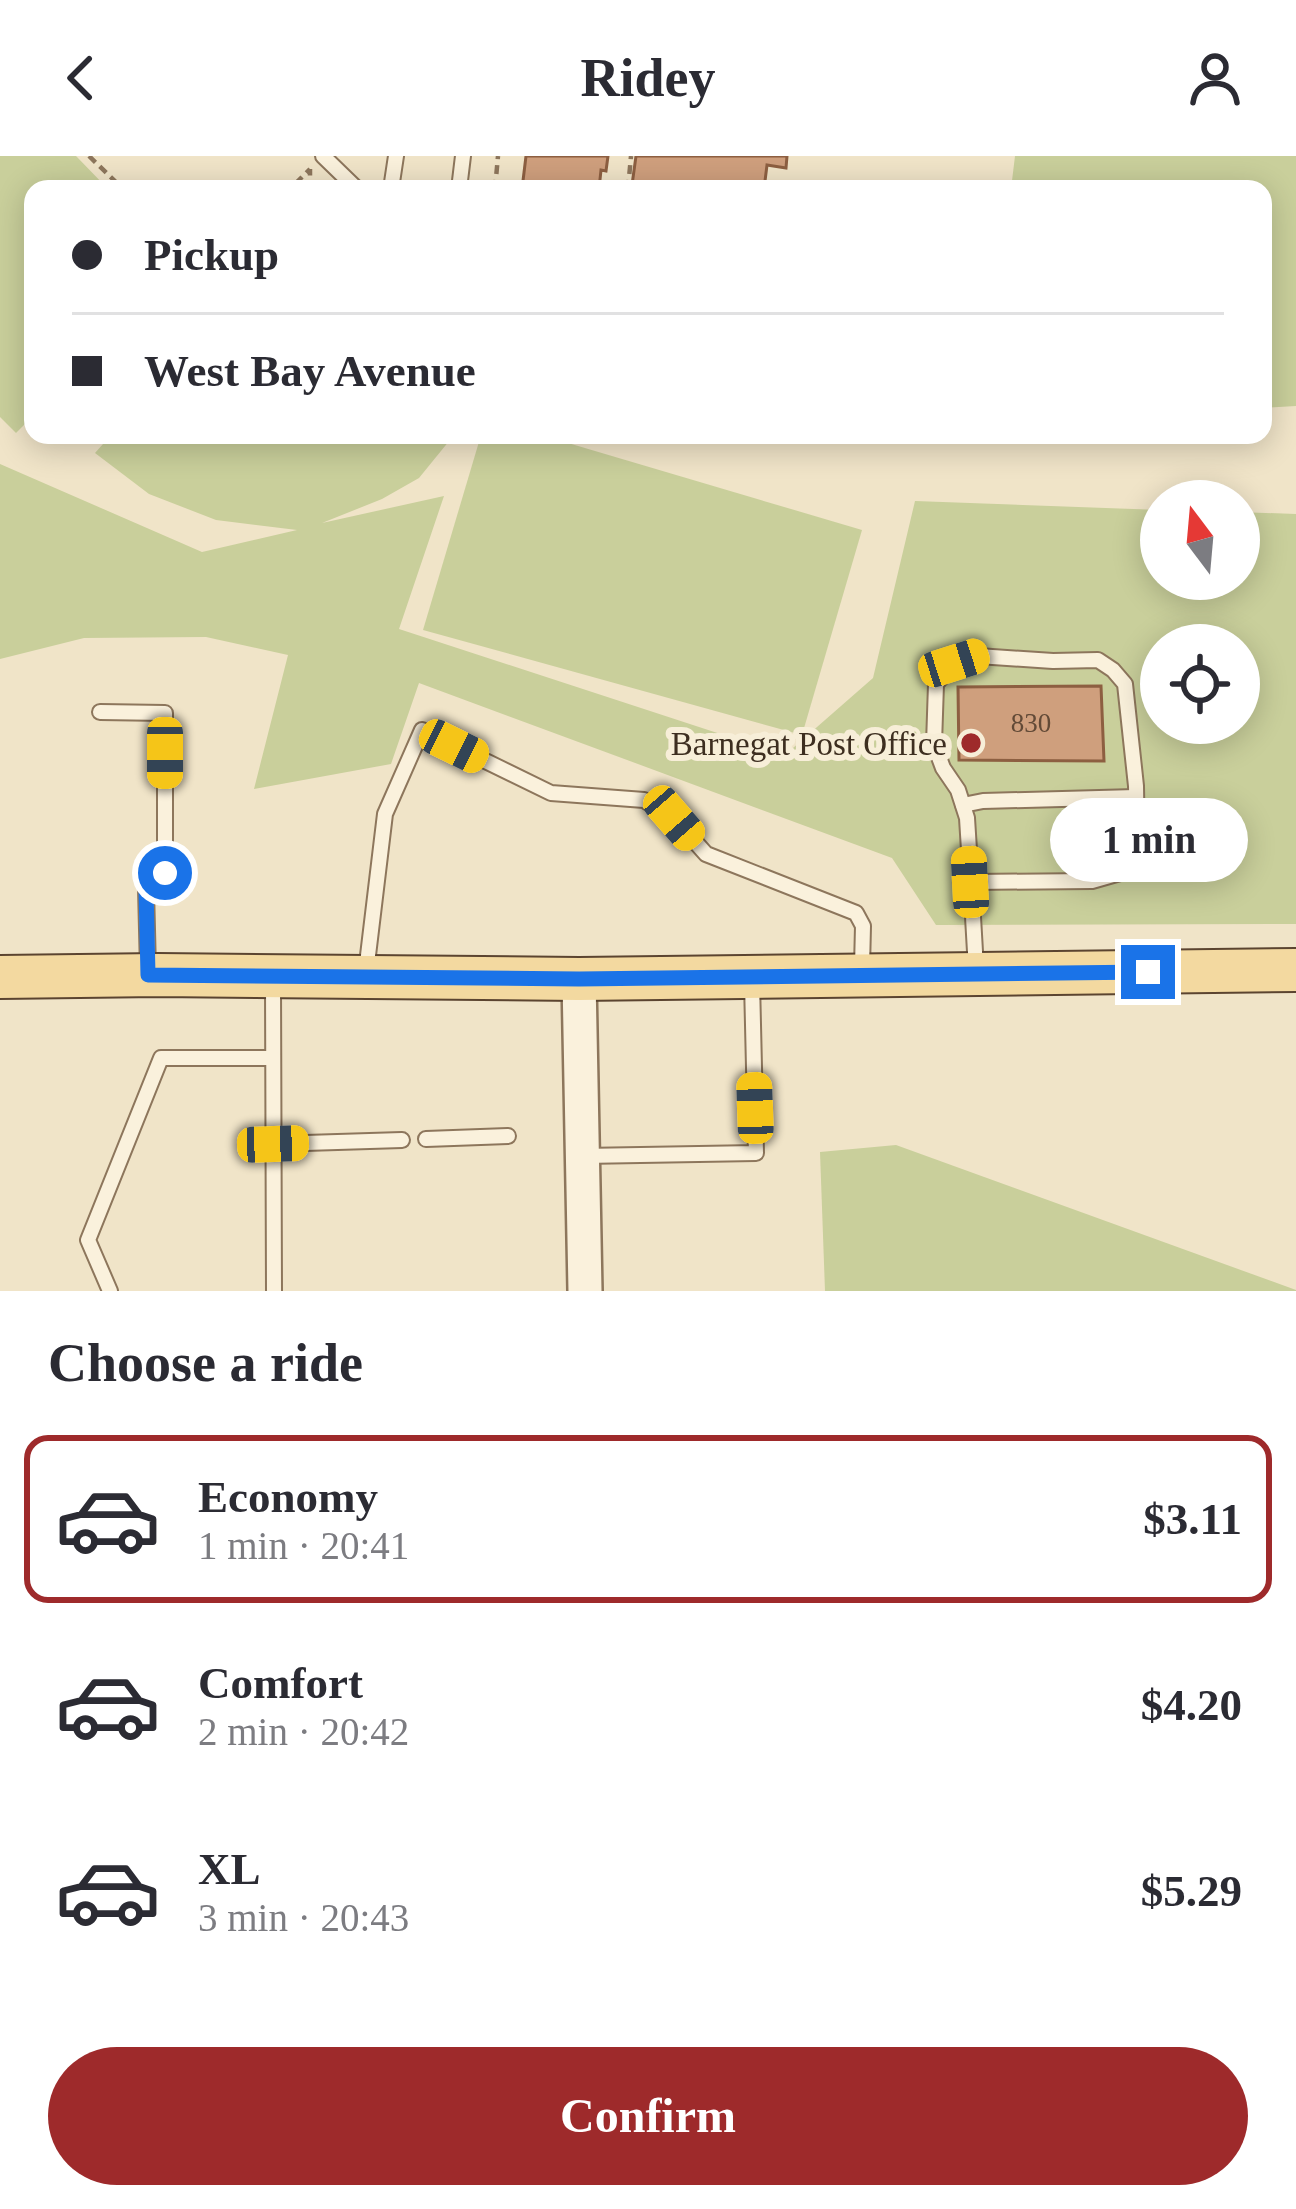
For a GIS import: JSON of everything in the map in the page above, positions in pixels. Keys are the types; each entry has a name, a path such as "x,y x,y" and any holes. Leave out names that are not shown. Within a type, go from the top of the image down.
{"main road":[{"path":"0,977 579,979 1296,970"}],"street":[{"path":"579,979 585,1291"}],"lane":[{"path":"323,156 348,180"},
{"path":"970,882 1093,880 1120,873 1138,850 1125,684 1098,660 978,656 954,663 936,684 934,745 967,818 970,882 976,974"},
{"path":"100,712 165,713 165,873 146,889 148,975"},
{"path":"365,977 385,814 422,730 551,794 644,800 674,818 706,854 856,913 862,926 861,975"},
{"path":"961,798 1136,797"},
{"path":"273,976 274,1291"},
{"path":"581,1156 756,1153 752,977"},
{"path":"110,1291 88,1240 161,1058 273,1058"},
{"path":"426,1139 508,1136"},
{"path":"273,1144 402,1140"},
{"path":"95,1291 103,1274"}],"path":[{"path":"89,156 114,180"}],"green space":[{"path":"0,156 76,156 99,180 24,180 24,425 16,433 0,417"},
{"path":"1015,156 1296,156 1296,406 1272,407 1272,180 1012,180"},
{"path":"103,444 447,444 419,478 322,523 444,496 399,629 785,755 873,678 915,501 1140,509 1140,600 1260,600 1260,513 1296,514 1296,924 936,925 892,858 419,683 391,764 254,789 288,655 206,637 84,638 0,659 0,464 202,552 297,530 216,520 149,494 95,453"},
{"path":"478,444 571,444 862,530 802,735 423,630"},
{"path":"896,1145 1296,1291 825,1291 820,1152"}],"building":[{"path":"526,156 608,156 600,180 523,180"},
{"path":"636,156 787,156 786,168 767,165 765,180 633,180"},
{"path":"1101,686 1104,761 959,760 958,687"}],"place":[{"name":"Barnegat Post Office","path":"971,743"}],"route":[{"path":"165,873 146,889 148,975 579,979 1148,972"}]}
